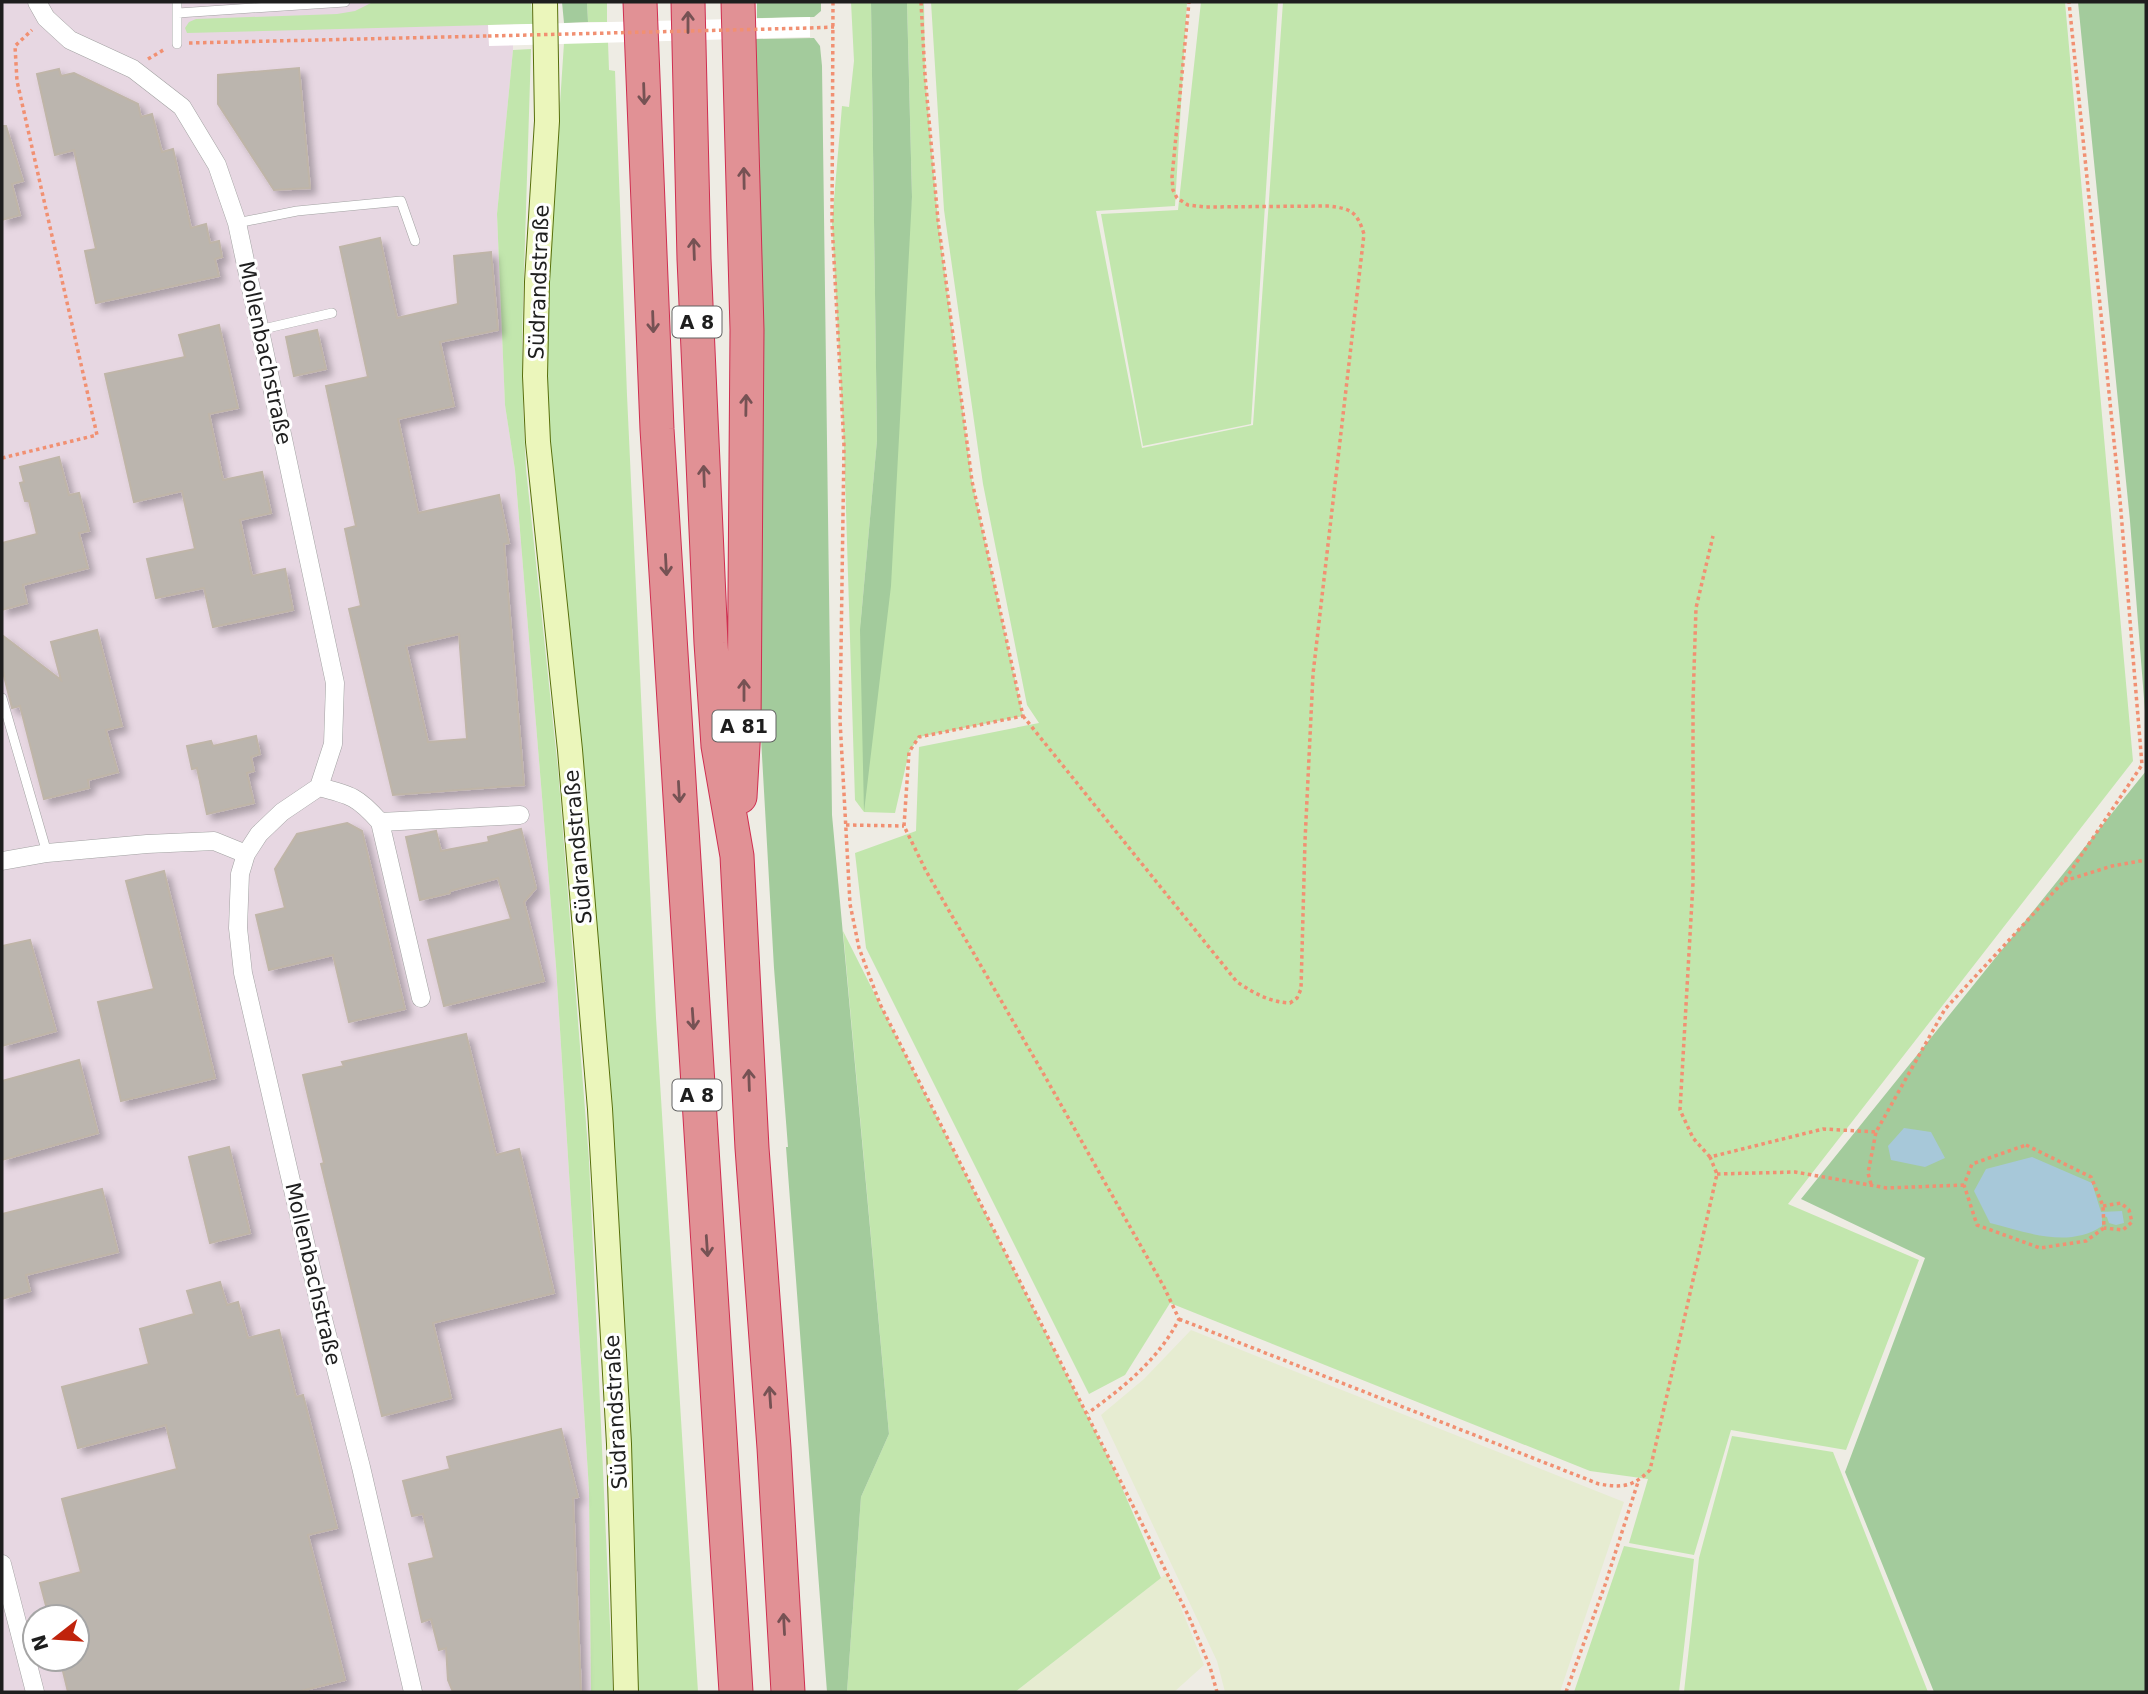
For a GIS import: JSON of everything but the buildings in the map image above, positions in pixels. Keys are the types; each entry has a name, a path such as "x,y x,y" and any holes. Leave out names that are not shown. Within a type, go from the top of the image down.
{"highway":[{"name":"A 8","path":"640,2 657,429 736,1692"},
{"name":"A 8","path":"688,2 694,259 712,656 718,746 737,856 752,1148 774,1448 788,1692"},
{"name":"A 81","path":"737,856 744,728 747,330 738,2"}],"main road":[{"name":"Südrandstraße","path":"545,2 547,121 537,282 535,376 538,442 570,750 600,1109 619,1444 626,1692"}],"street":[{"name":"Mollenbachstraße","path":"37,2 46,18 70,40 133,69 182,107 217,165 237,223 335,683 333,744 319,787 282,812 259,834 246,854 240,874 238,928 243,973 413,1692"},
{"path":"319,787 349,794 364,803 380,822 421,998"},
{"path":"380,822 520,815"},
{"path":"2,861 47,853 214,841 246,854"},
{"path":"2,1564 35,1692"}],"lane":[{"path":"177,2 177,44"},
{"path":"178,13 345,2"},
{"path":"237,223 297,211 401,201 415,242"},
{"path":"260,330 332,313"},
{"path":"2,698 47,853"}],"path":[{"path":"833,2 832,223 844,446 840,720 850,904 859,948 880,1004 1189,1617 1210,1667 1217,1692"},
{"path":"921,2 938,220 972,481 1023,716 1237,982 1257,996 1290,1003 1297,998 1301,989 1313,674 1364,234 1359,219 1349,209 1329,206 1188,205 1177,198 1173,190 1172,163 1189,2"},
{"path":"1871,1184 1868,1173 1876,1132 1945,1009 2064,881 2142,765 2120,500 2069,2"},
{"path":"2,458 97,435 17,81 15,46 46,18"},
{"path":"205,42 834,27"},
{"path":"1566,1692 1605,1585 1638,1482 1650,1470 1717,1174 1710,1157 1693,1138 1680,1110 1693,883 1696,608 1713,536"},
{"path":"1023,716 919,737 909,752 904,826 926,871 1044,1073 1164,1287 1179,1319 1599,1484 1616,1487 1638,1482"},
{"path":"846,825 904,826"},
{"path":"2064,881 2112,866 2146,860"},
{"path":"1710,1157 1823,1129 1876,1132"},
{"path":"2103,1208 2121,1203 2129,1210 2132,1222 2123,1230 2104,1228 2086,1241 2040,1248 1977,1225 1964,1185 1972,1164 2026,1146 2091,1177 2103,1208 2104,1228"},
{"path":"1717,1174 1795,1172 1887,1188 1964,1185"},
{"path":"1088,1413 1125,1386 1168,1339 1179,1319"}],"shaded area":[{"path":"2,2 527,2 513,23 513,50 497,214 505,405 515,470 556,966 589,1490 591,1692 2,1692"}],"green space":[{"path":"373,2 531,2 533,24 187,33 185,28 189,22 196,19 337,14 355,11"},
{"path":"562,2 587,2 588,22 564,23"},
{"path":"587,2 607,2 607,22 588,22"},
{"path":"757,2 821,2 821,11 814,17 757,18"},
{"path":"851,2 871,2 877,440 860,630 912,197 907,2 924,2 925,75 938,220 972,481 1023,716 919,737 909,752 895,813 864,812 855,800 844,446 832,223 842,106 849,107 854,61"},
{"path":"871,2 907,2 912,197 891,586 864,812 860,630 877,440"},
{"path":"931,2 1187,2 1175,206 1096,211 1142,448 1253,425 1283,2 2065,2 2133,761 1788,1204 1919,1260 1846,1450 1731,1430 1694,1555 1629,1543 1648,1479 1590,1471 1170,1303 1125,1375 1089,1394 866,948 855,853 916,831 919,747 1039,723 1027,705 983,484 944,210"},
{"path":"1201,2 1278,2 1251,424 1143,446 1101,214 1178,210"},
{"path":"2078,2 2146,2 2146,724 2130,521"},
{"path":"814,38 820,46 822,66 832,815 889,1434 861,1497 847,1692 827,1692 786,1147 758,685 761,685 756,39"},
{"path":"608,42 609,70 615,71 656,1018 698,1692 636,1692 547,392 549,270 564,43"},
{"path":"531,49 522,337 526,469 558,769 589,1160 613,1692 591,1692 589,1490 556,966 515,470 505,405 497,214 513,50"},
{"path":"2146,771 2146,1692 1934,1692 1845,1472 1925,1258 1801,1199"},
{"path":"843,931 1113,1467 1161,1578 1015,1692 847,1692 861,1497 889,1434"},
{"path":"1191,1330 1624,1502 1560,1692 1225,1692 1217,1661 1101,1415 1144,1379"},
{"path":"1732,1436 1833,1452 1928,1692 1684,1692 1699,1558"},
{"path":"1624,1546 1694,1559 1679,1692 1574,1692"},
{"path":"1167,1573 1204,1665 1174,1692 1015,1692"}],"water":[{"path":"1904,1128 1931,1132 1945,1158 1925,1167 1891,1160 1888,1146"},
{"path":"2032,1157 2092,1183 2101,1212 2122,1211 2124,1223 2109,1223 2107,1217 2102,1216 2102,1226 2089,1233 2061,1238 1990,1223 1974,1191 1986,1169"}],"pier":[{"path":"810,17 810,37 489,46 488,25"}]}
